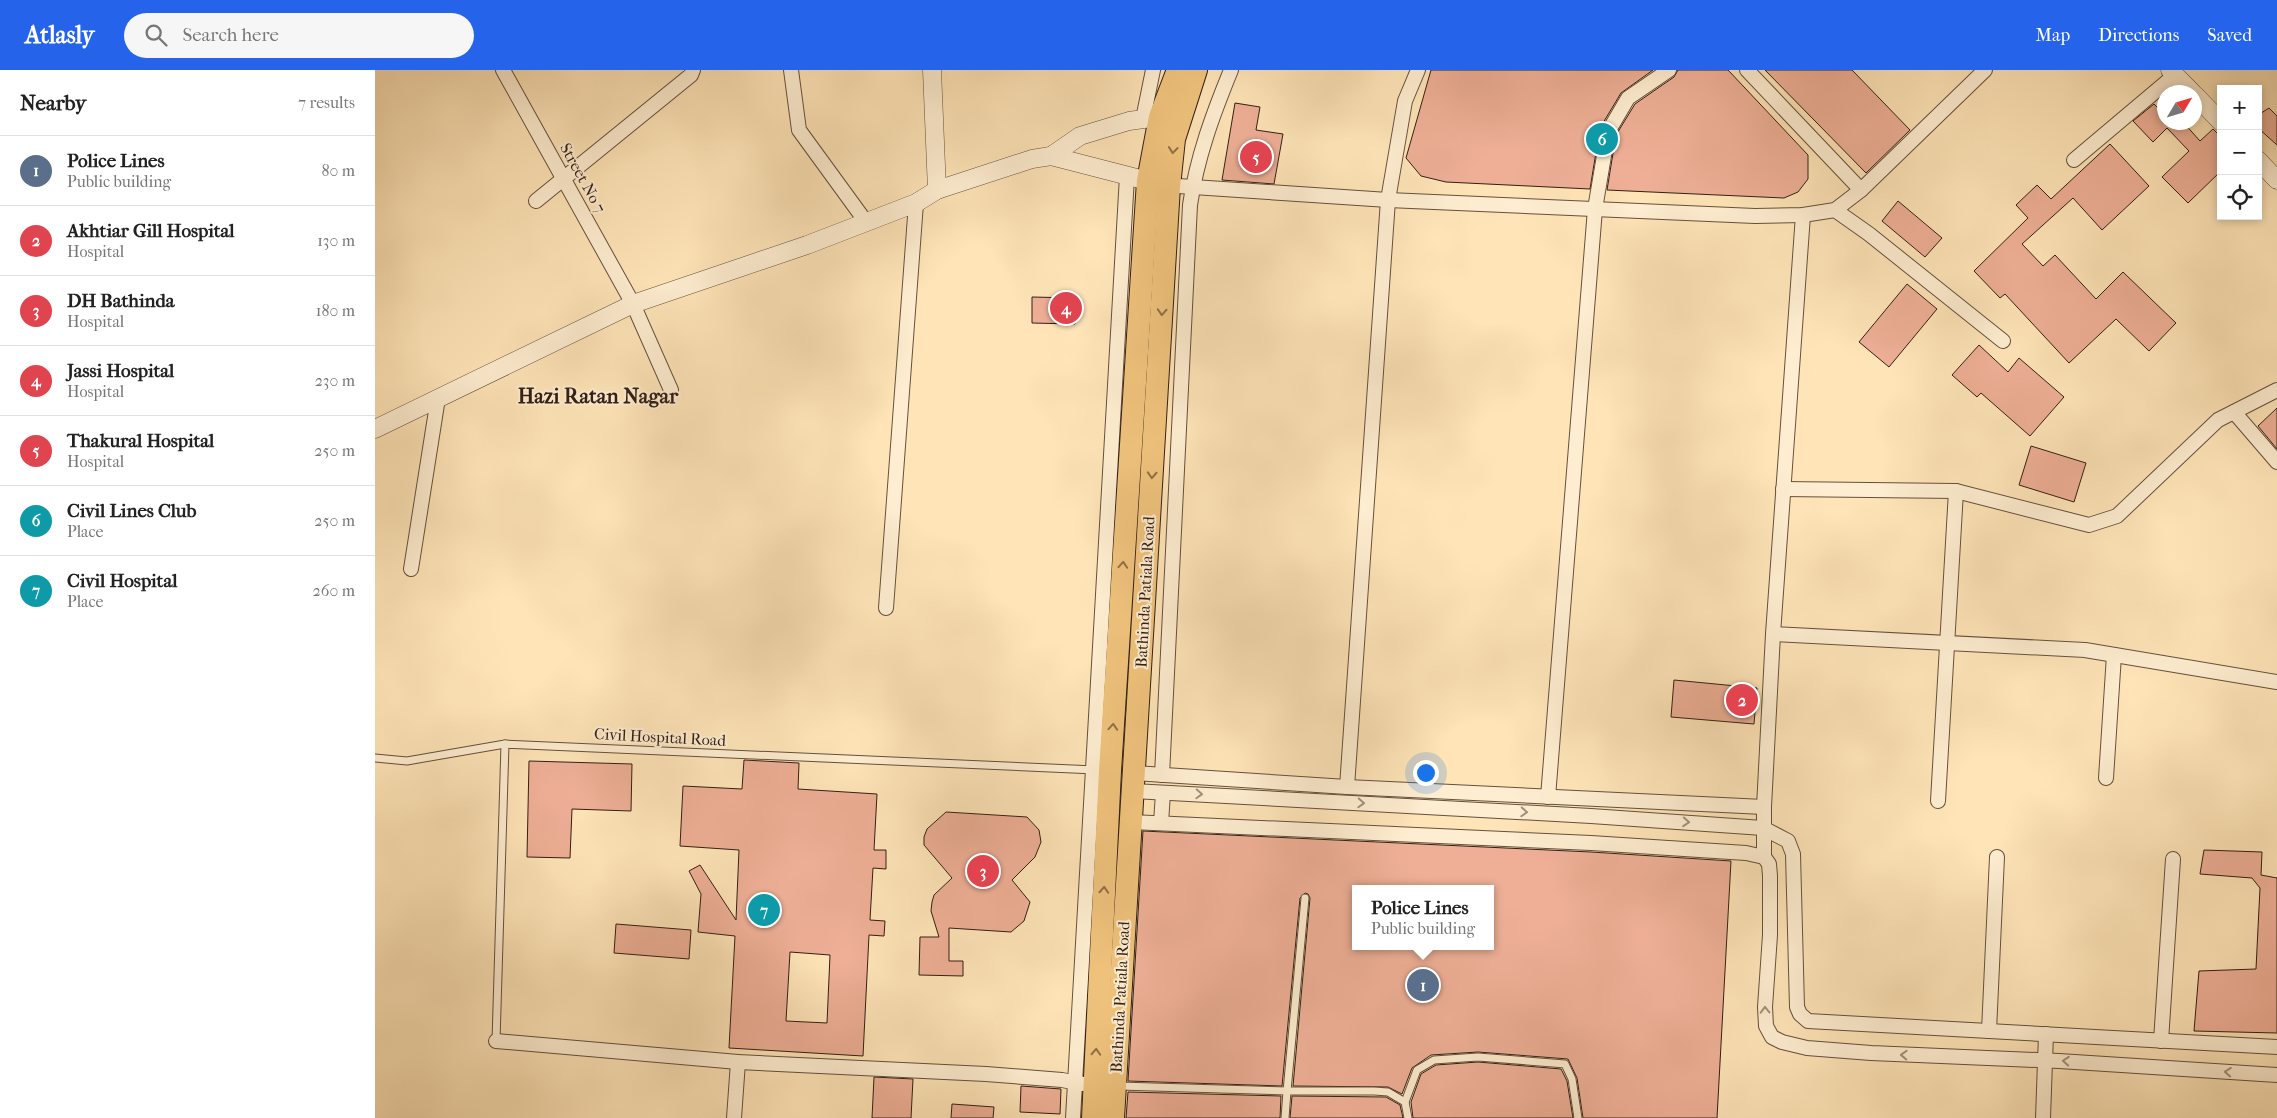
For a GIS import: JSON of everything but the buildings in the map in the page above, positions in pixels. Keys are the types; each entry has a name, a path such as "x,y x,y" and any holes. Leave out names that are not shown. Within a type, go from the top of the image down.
{"highway":[{"path":"1093,1118 1099,1085 1101,770 1152,118 1178,70"},
{"name":"Bathinda Patiala Road","path":"1113,1118 1099,1085 1131,822 1148,181 1174,139 1196,70"}],"street":[{"name":"Street No 7","path":"503,70 633,304 671,390"},
{"path":"536,201 691,75 693,70"},
{"path":"791,70 799,130 866,222"},
{"path":"932,70 937,190"},
{"path":"1152,118 1153,70"},
{"path":"1162,775 1192,187 1197,160 1231,70"},
{"path":"1347,787 1388,200 1405,101 1418,70"},
{"path":"1548,797 1595,209 1608,132 1628,98 1669,70"},
{"path":"1747,70 1861,190"},
{"path":"375,429 633,304 807,245 916,203 937,190 1032,159 1051,156 1148,181 1192,187 1388,200 1755,216 1803,215 1835,210 1861,190 1985,70"},
{"path":"2074,160 2173,72 2185,85"},
{"path":"2202,103 2217,118"},
{"path":"1051,156 1080,136 1129,121 1182,114"},
{"path":"2262,164 2277,180"},
{"path":"886,608 916,203"},
{"path":"1835,210 1869,234 2003,341"},
{"path":"1803,215 1773,634 1763,828 1764,857 1769,864 1771,876 1770,935 1765,1007 1766,1026 1772,1037 1807,1048 2046,1060 2277,1076"},
{"path":"1783,489 1955,491 2089,525 2117,516 2218,420 2277,390"},
{"path":"411,569 438,398"},
{"path":"2234,412 2277,462"},
{"path":"1938,802 1955,491"},
{"path":"1773,634 2085,650 2277,682"},
{"path":"2106,778 2114,655"},
{"path":"1133,782 1162,775 1347,787 1764,807"},
{"path":"1133,782 1163,792 1591,816 1763,828 1787,841 1793,854 1797,1007 1800,1014 1808,1021 2277,1047"},
{"path":"1161,823 1163,792"},
{"path":"1131,822 1591,843 1746,853 1764,857"},
{"path":"1989,1031 1997,857"},
{"path":"2161,1040 2173,859"},
{"path":"2043,1118 2046,1034"},
{"path":"496,1041 738,1062 986,1074 1099,1085"},
{"path":"733,1118 738,1062"},
{"path":"1073,1118 1099,1085"}],"lane":[{"name":"Civil Hospital Road","path":"375,758 407,761 505,744 1101,770"},
{"path":"496,1041 505,744"},
{"path":"1285,1118 1305,898"},
{"path":"1408,1118 1405,1102 1417,1070 1434,1060 1477,1057 1539,1060 1565,1064 1572,1079 1578,1118"},
{"path":"1099,1085 1374,1091 1388,1092 1405,1102"}],"place":[{"name":"Civil Lines Club","path":"1602,139"},
{"name":"Thakural Hospital","path":"1256,157"},
{"name":"Jassi Hospital","path":"1066,308"},
{"name":"Akhtiar Gill Hospital","path":"1742,700"},
{"name":"DH Bathinda","path":"983,871"},
{"name":"Civil Hospital","path":"764,910"},
{"name":"Police Lines","path":"1423,985"}],"district":[{"name":"Hazi Ratan Nagar","path":"598,396"}]}
